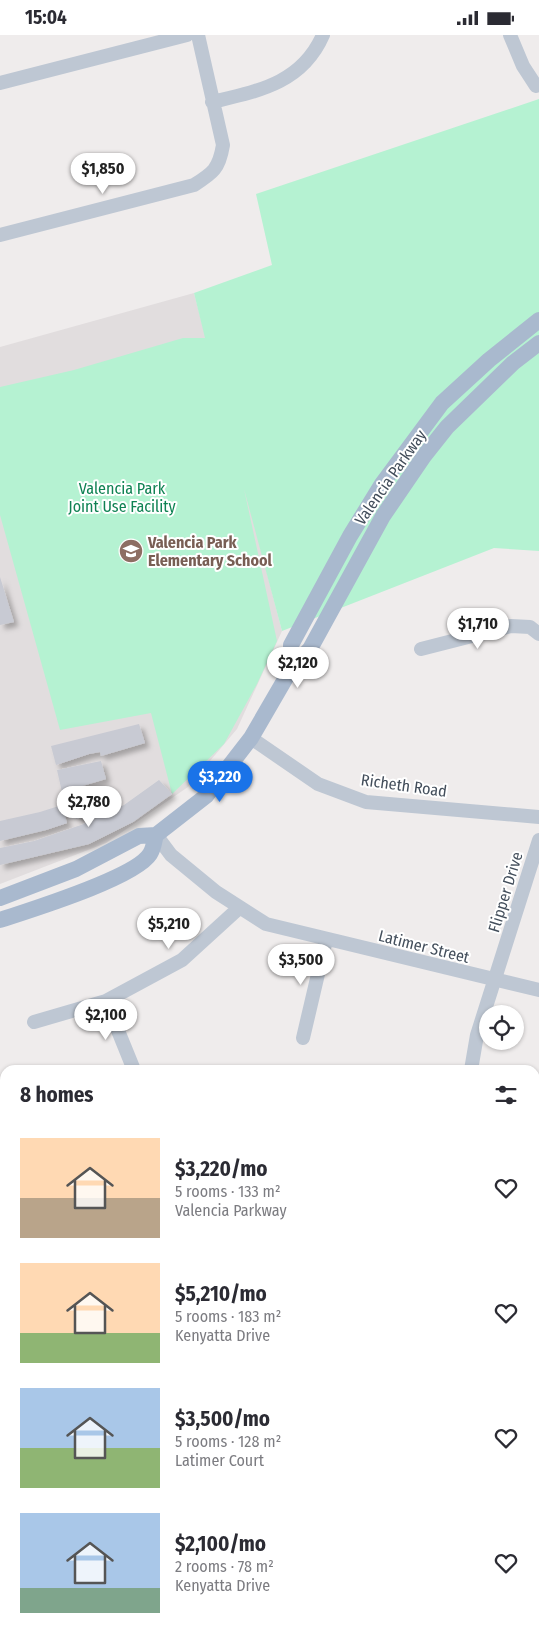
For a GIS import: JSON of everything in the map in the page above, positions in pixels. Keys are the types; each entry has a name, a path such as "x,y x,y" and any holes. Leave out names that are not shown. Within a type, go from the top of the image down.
{"main road":[{"name":"Valencia Parkway","path":"290,669 291,645 350,536 382,484 442,403 489,360 539,320"},
{"name":"Valencia Parkway","path":"0,897 76,869 139,836 156,835 206,796 251,738 290,669 310,649 383,516 424,456 447,427 513,363 539,343"},
{"name":"Valencia Parkway","path":"0,920 83,892 131,868 150,855 156,835"}],"street":[{"path":"0,83 187,35"},
{"path":"0,235 194,185 213,173 220,160 223,145 198,35"},
{"path":"212,102 262,90 280,82 307,61 324,35"},
{"path":"510,35 523,66 536,85"},
{"path":"421,649 511,626 530,627 539,634"},
{"name":"Richeth Road","path":"251,738 318,784 366,802 539,817"},
{"name":"Latimer Street","path":"156,835 171,855 239,908 266,924 495,981 539,990"},
{"name":"Flipper Drive","path":"472,1065 478,1035 539,840"},
{"path":"34,1022 106,1001 182,960 239,908"},
{"path":"303,1038 326,940"},
{"path":"106,1001 132,1065"}],"shaded area":[{"name":"Valencia Park Joint Use Facility","path":"194,293 282,631 237,729 188,787 106,843 0,884 0,347"}],"green space":[{"path":"539,99 539,551 494,548 282,631 244,489 277,641 257,684 224,744 172,794 151,713 60,730 0,515 0,387 74,370 183,338 205,338 194,293 272,265 256,194"}],"building":[{"path":"0,577 14,622 0,625"},
{"path":"139,724 145,743 101,756 100,752 89,754 56,765 51,746"},
{"path":"101,761 106,779 62,792 57,770"},
{"path":"159,780 172,794 133,822 89,844 0,865 0,848 34,841 81,825 124,805"},
{"path":"91,792 97,812 76,819 70,799"},
{"path":"62,805 67,823 0,841 0,821"}],"place":[{"name":"Valencia Park Elementary School","path":"131,551"}]}
